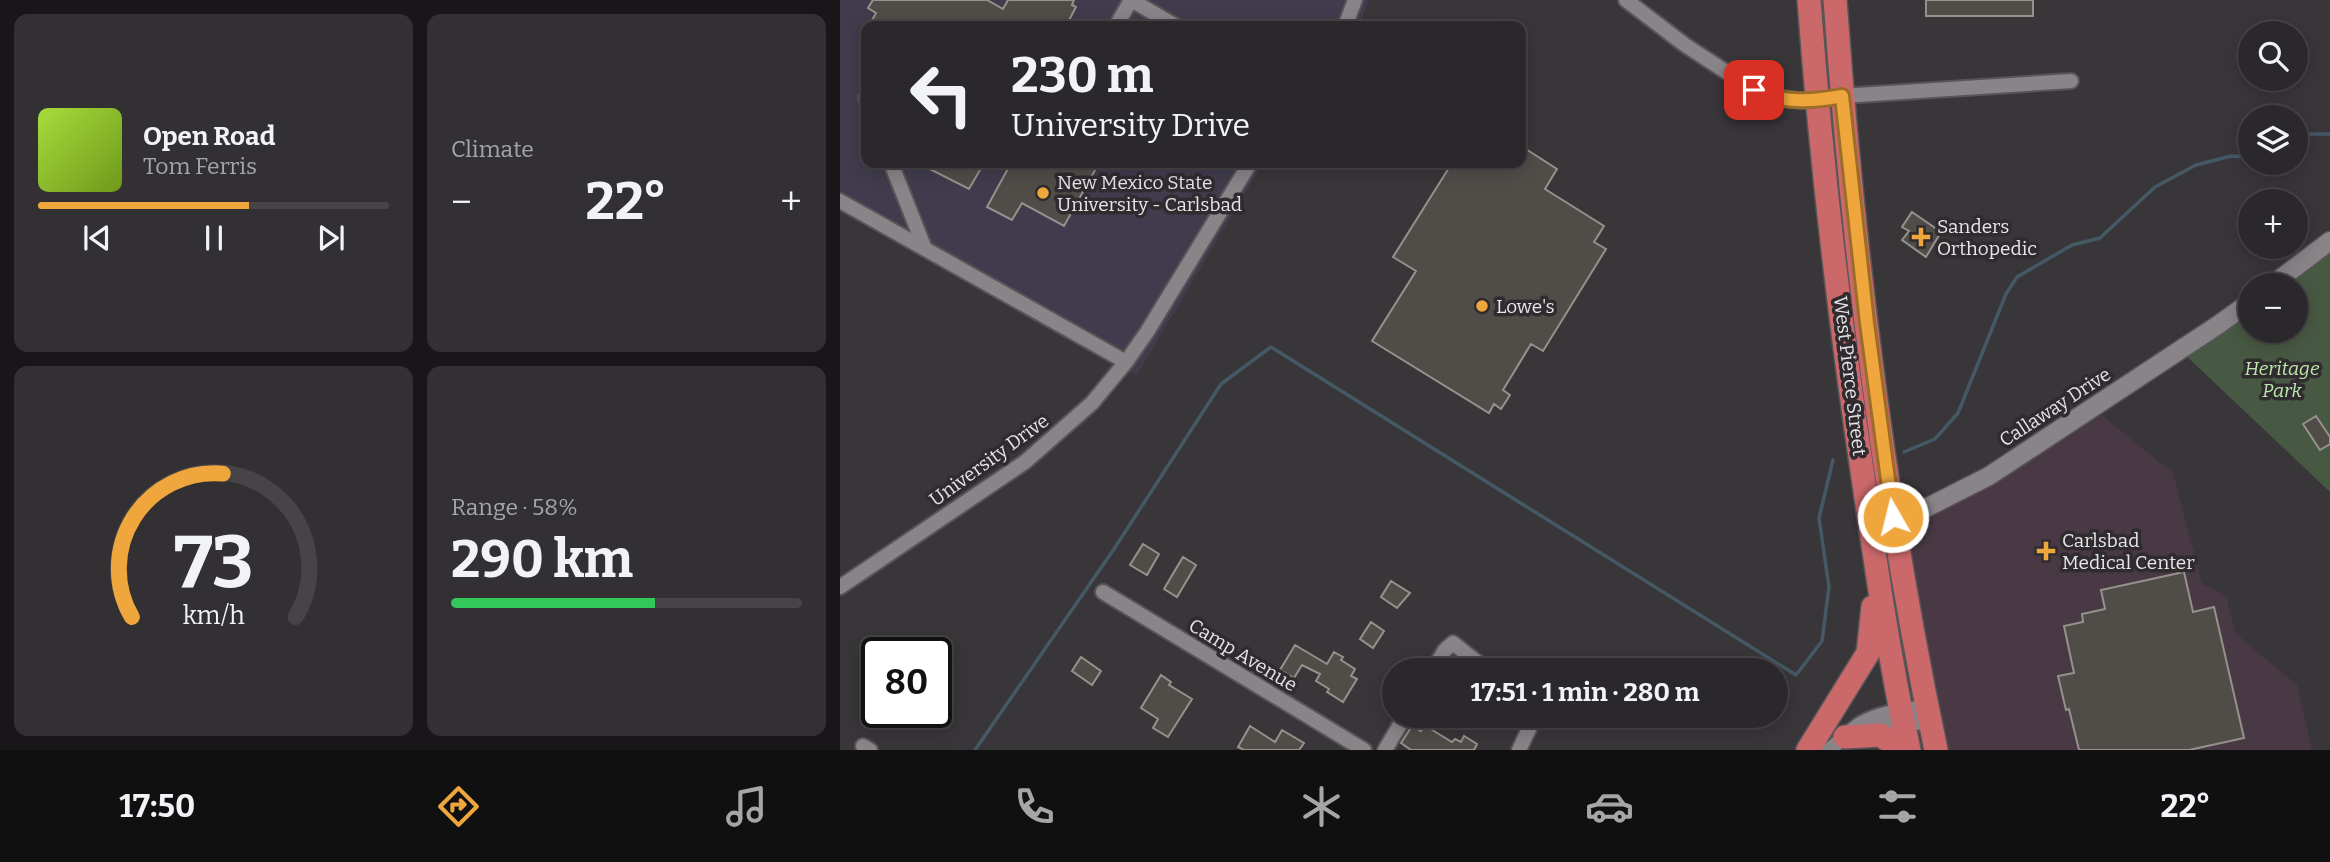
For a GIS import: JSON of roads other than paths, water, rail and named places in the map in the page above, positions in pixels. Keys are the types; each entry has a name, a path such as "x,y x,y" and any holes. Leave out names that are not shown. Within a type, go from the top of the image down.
{"highway":[{"name":"West Pierce Street","path":"1810,0 1816,101 1849,380 1877,576 1909,750"},
{"name":"West Pierce Street","path":"1835,0 1842,96 1867,323 1893,517 1936,750"},
{"path":"1808,750 1868,653 1877,576"},
{"path":"1837,744 1881,735 1901,750"}],"street":[{"path":"1119,21 1131,0 1165,21"},
{"path":"1347,21 1355,0"},
{"path":"1626,0 1685,45 1754,90 1780,99 1816,101 1842,96 2071,81"},
{"path":"893,168 925,249"},
{"name":"University Drive","path":"840,587 1025,462 1092,403 1147,332 1247,168"},
{"path":"840,201 1126,362"},
{"path":"2288,273 2330,241"},
{"name":"Callaway Drive","path":"1869,520 1916,513 1989,476 2238,311"},
{"name":"Camp Avenue","path":"1103,592 1364,750"},
{"path":"1440,658 1453,643 1471,658"},
{"path":"1837,744 1866,721 1929,714"},
{"path":"1385,750 1398,728"},
{"path":"1519,750 1529,728"}],"waterway":[{"path":"2308,134 2330,134"},
{"path":"1904,452 1935,439 1958,413 2006,294 2017,277 2072,245 2100,238 2155,187 2196,165 2238,156"},
{"path":"975,750 1114,549 1221,384 1271,347 1796,675 1822,641 1829,587 1819,518 1833,460"}],"place":[{"name":"New Mexico State University - Carlsbad","path":"1043,193"},
{"name":"Sanders Orthopedic","path":"1921,237"},
{"name":"Lowe's","path":"1482,306"},
{"name":"Carlsbad Medical Center","path":"2046,551"}],"park label":[{"name":"Heritage Park","path":"2282,379"}]}
